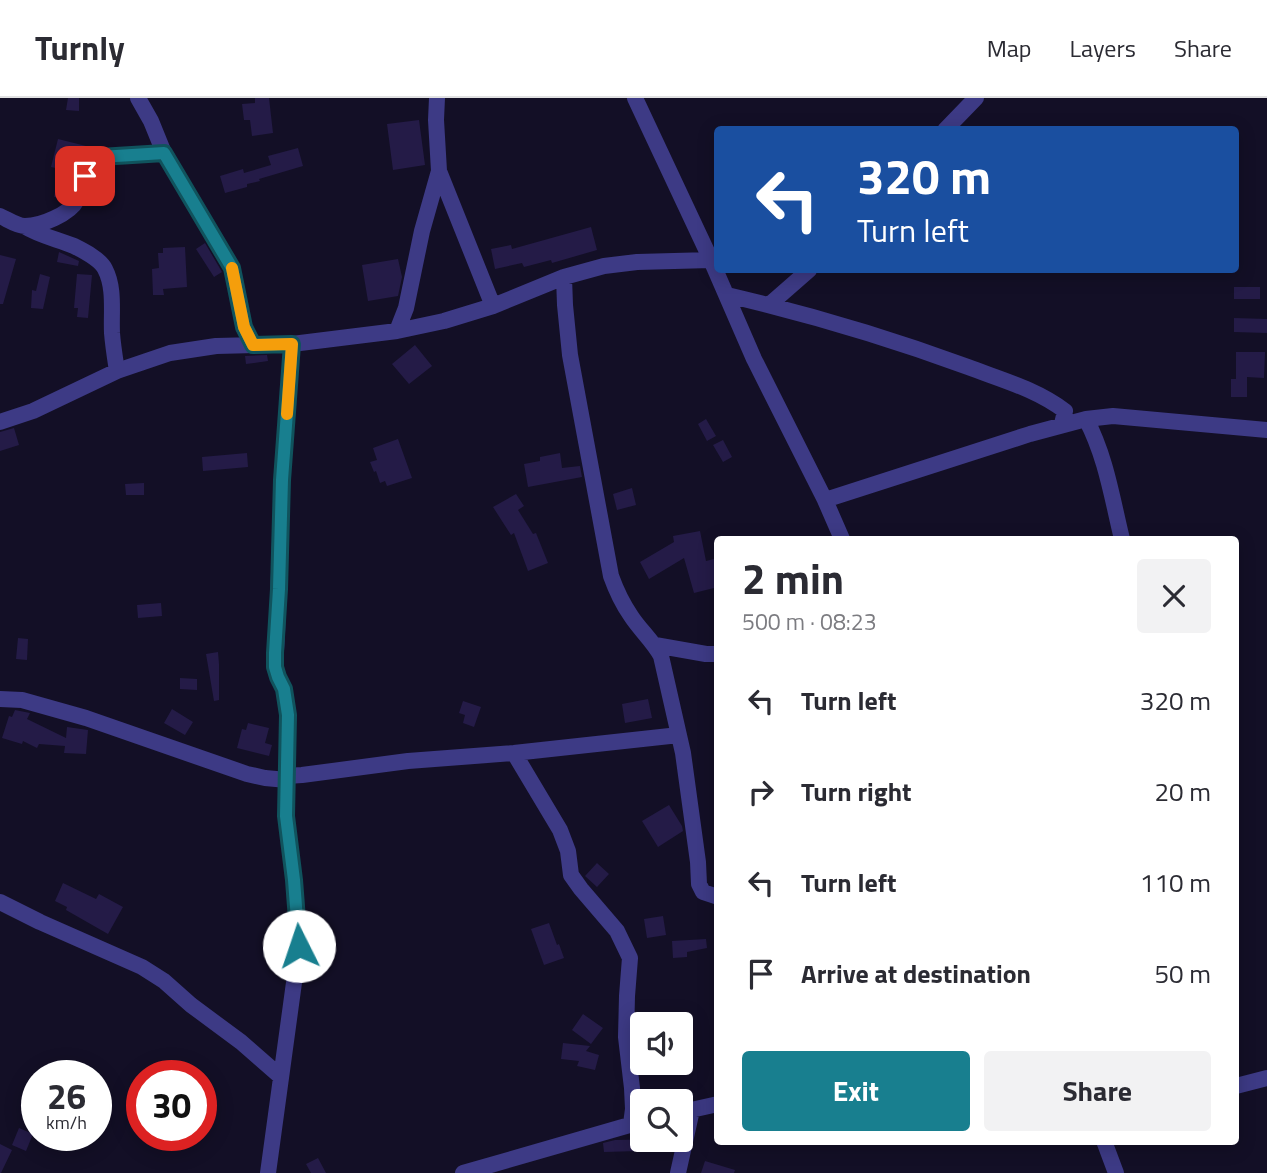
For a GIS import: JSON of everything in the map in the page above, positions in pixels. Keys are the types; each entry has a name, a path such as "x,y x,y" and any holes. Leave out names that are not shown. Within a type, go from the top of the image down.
{"street":[{"path":"138,98 164,153 232,268 244,327 253,345"},
{"path":"437,98 439,171 493,306"},
{"path":"635,98 714,267"},
{"path":"949,126 976,98"},
{"path":"24,226 39,224 72,208 85,176 100,157 164,153"},
{"path":"397,331 405,309 422,231 439,171"},
{"path":"0,216 37,234 75,247 99,261 104,268 111,295 117,371"},
{"path":"0,422 33,411 117,371 170,353 216,346 292,344 397,331 444,321 493,306 564,277 604,266 637,262 711,260"},
{"path":"717,273 754,359 841,536"},
{"path":"769,305 806,273"},
{"path":"564,277 570,355 611,576 631,616 661,656 680,735 699,884 703,892 714,896"},
{"path":"727,295 918,348 1027,388 1065,411 1062,424"},
{"path":"268,1173 299,946 286,816 287,701 275,667 282,480 292,344"},
{"path":"825,500 1062,424 1086,419 1113,416 1267,430"},
{"path":"1086,419 1101,455 1121,536"},
{"path":"655,645 714,653"},
{"path":"0,699 22,700 86,718 265,778 287,778 408,761 514,753 680,735"},
{"path":"514,753 560,830 568,851 571,876 617,931 630,958 626,1037 632,1089"},
{"path":"0,902 142,967 164,981 281,1077"},
{"path":"1239,1085 1267,1078"},
{"path":"693,1110 714,1105"},
{"path":"463,1173 630,1125"},
{"path":"1106,1145 1116,1173"},
{"path":"678,1173 681,1152"}],"building":[{"path":"68,98 79,98 79,111 66,110"},
{"path":"255,98 269,98 273,133 252,136 250,120 244,120 242,104 255,103"},
{"path":"419,120 425,165 393,170 387,124"},
{"path":"58,139 86,146 82,162 65,199 54,197 60,169 51,167"},
{"path":"298,148 303,166 259,179 260,181 247,184 247,187 225,193 220,176 243,169 244,173 271,165 268,156"},
{"path":"591,227 597,250 552,263 551,260 524,267 522,263 495,269 491,249 511,245 512,249"},
{"path":"205,243 222,272 214,277 196,249"},
{"path":"185,247 187,287 163,289 164,295 153,295 152,269 159,268 158,253 163,253 163,248"},
{"path":"59,252 79,261 78,266 57,262"},
{"path":"0,255 16,259 3,304 0,304"},
{"path":"398,259 402,277 398,296 368,301 362,265"},
{"path":"40,274 50,277 43,309 31,308 32,290 36,291"},
{"path":"77,274 92,275 88,318 77,317 78,308 74,308"},
{"path":"1234,287 1260,287 1260,299 1234,299"},
{"path":"1234,318 1267,319 1267,333 1234,332"},
{"path":"415,345 432,366 409,384 392,364"},
{"path":"1236,352 1265,352 1264,378 1247,377 1247,397 1231,397 1231,379 1236,379"},
{"path":"267,355 268,361 246,364 245,356"},
{"path":"706,419 716,436 707,441 698,424"},
{"path":"14,428 19,445 0,451 0,432"},
{"path":"398,439 412,478 387,486 385,481 380,483 370,462 377,460 373,448"},
{"path":"723,440 732,457 723,462 713,445"},
{"path":"247,453 248,467 203,471 202,457"},
{"path":"560,453 562,468 580,466 582,477 528,487 524,464"},
{"path":"144,483 144,495 126,495 125,484"},
{"path":"632,488 636,505 617,510 613,494"},
{"path":"516,494 524,506 518,510 533,534 536,533 548,563 528,571 514,533 511,535 493,507"},
{"path":"700,531 706,561 714,559 714,588 694,593 684,558 649,579 640,562 674,542 673,536"},
{"path":"161,603 162,616 138,618 137,605"},
{"path":"18,638 28,639 27,660 16,659"},
{"path":"218,652 219,700 214,701 206,654"},
{"path":"180,678 197,679 197,690 180,689"},
{"path":"648,699 652,718 625,723 622,704"},
{"path":"463,701 481,707 474,727 463,723 465,715 459,713"},
{"path":"172,709 193,722 185,735 164,723"},
{"path":"15,710 30,713 27,719 66,738 67,727 88,730 86,754 64,753 65,746 39,744 37,748 23,741 22,744 2,738 9,716 12,717"},
{"path":"248,723 269,728 265,743 272,745 269,756 237,748 242,729 246,730"},
{"path":"669,805 683,831 658,847 642,821"},
{"path":"597,863 609,874 597,887 585,876"},
{"path":"63,883 96,899 99,894 123,907 108,934 55,901"},
{"path":"663,916 666,935 647,938 644,919"},
{"path":"549,923 564,958 544,965 531,929"},
{"path":"706,939 707,948 687,952 687,957 673,958 672,941"},
{"path":"583,1014 603,1028 591,1044 572,1030"},
{"path":"563,1043 590,1046 586,1051 599,1055 595,1070 577,1066 579,1061 561,1059"},
{"path":"19,1128 21,1129 21,1149 12,1145"},
{"path":"630,1140 630,1151 604,1152 603,1143"},
{"path":"0,1144 12,1150 1,1173 0,1173"},
{"path":"318,1158 326,1173 311,1173 306,1164"},
{"path":"705,1161 735,1170 734,1173 701,1173"}],"slow traffic":[{"path":"232,268 244,327 253,345 292,344 287,414"}],"route":[{"path":"85,176 100,157 164,153 232,268 244,327 253,345 292,344 282,480 275,667 287,701 286,816 299,946"}]}
